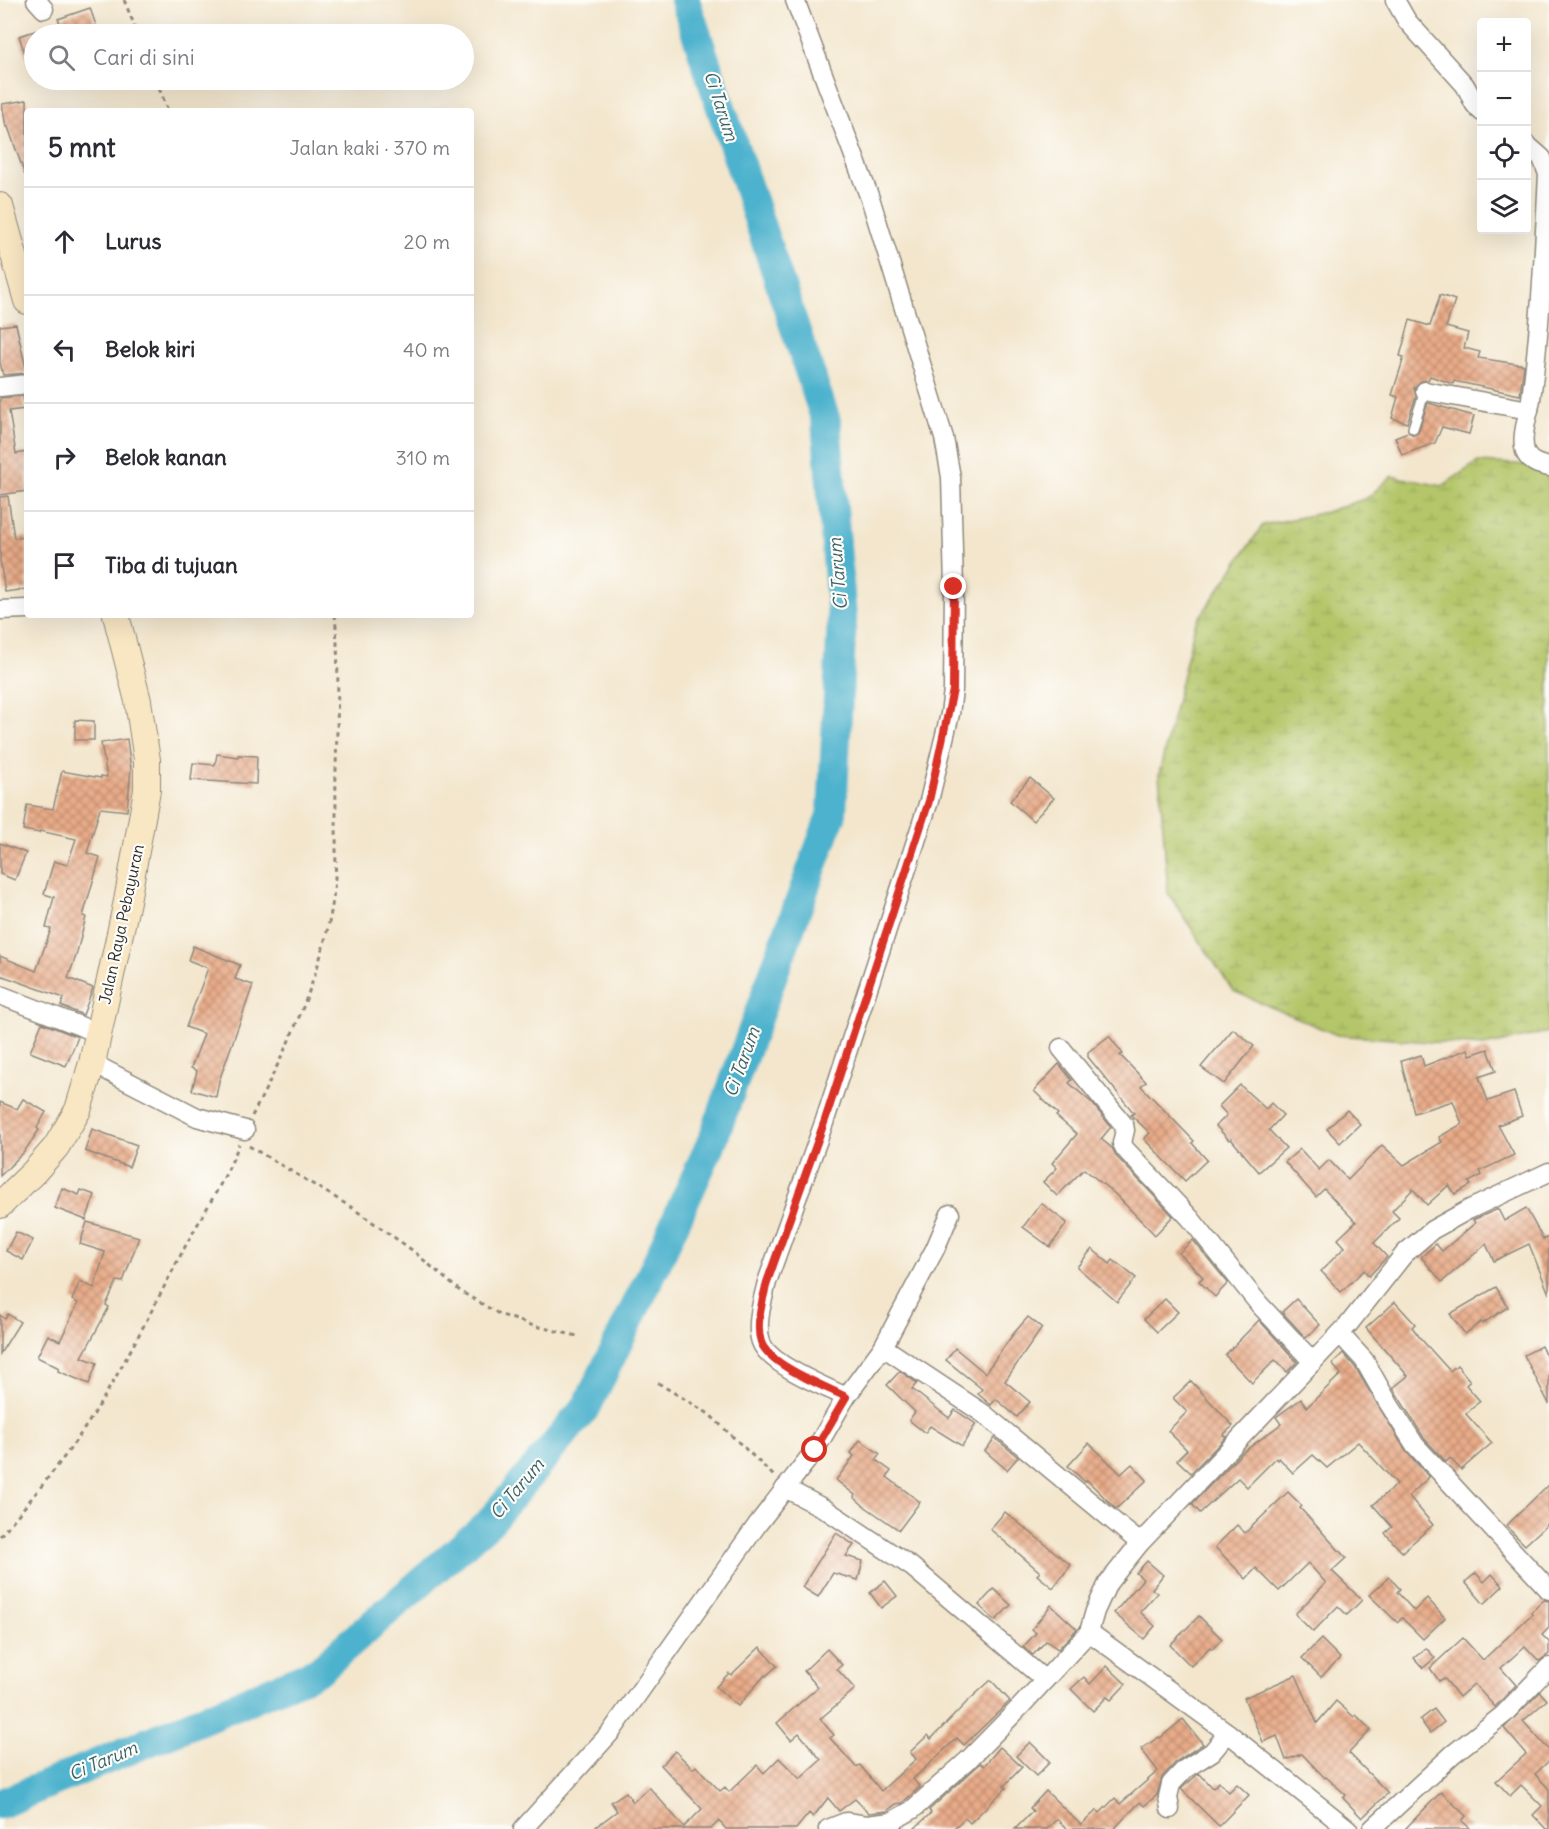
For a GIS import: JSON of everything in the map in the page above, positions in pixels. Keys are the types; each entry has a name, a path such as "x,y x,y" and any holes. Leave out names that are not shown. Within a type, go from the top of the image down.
{"main road":[{"path":"0,206 24,291"},
{"name":"Jalan Raya Pebayuran","path":"0,1205 56,1147 78,1110 92,1063 127,901 147,790 147,760 138,701 117,618"}],"street":[{"path":"795,0 871,201 944,438 951,477 954,598 953,690 950,714 929,801 825,1120 767,1282 759,1330 760,1341 765,1350 775,1359 846,1397"},
{"path":"1395,0 1407,21 1464,84 1477,108"},
{"path":"1531,148 1542,158 1548,174 1542,286 1529,411 1524,436 1526,453 1536,464 1549,467"},
{"path":"0,387 24,384"},
{"path":"1425,391 1529,411"},
{"path":"0,610 24,609"},
{"path":"0,995 98,1033"},
{"path":"1061,1048 1124,1125 1122,1143 1125,1149 1190,1218 1265,1311 1313,1362"},
{"path":"92,1063 197,1117 245,1130"},
{"path":"828,1829 846,1822 867,1825 891,1822 912,1810 968,1760 1089,1632 1095,1611 1108,1583 1140,1543 1340,1334 1405,1252 1432,1230 1468,1210 1549,1172"},
{"path":"523,1829 611,1732 708,1593 815,1450 846,1397 883,1347 935,1249 950,1214"},
{"path":"1340,1334 1364,1360 1415,1445 1549,1590"},
{"path":"883,1347 984,1414 1140,1543"},
{"path":"785,1488 825,1509 912,1567 1045,1680"},
{"path":"1089,1632 1228,1733 1348,1829"},
{"path":"1372,1829 1453,1754 1503,1715 1549,1667"},
{"path":"1170,1809 1168,1797 1171,1784 1185,1769 1212,1752 1228,1733"}],"lane":[{"path":"1413,428 1425,391"}],"path":[{"path":"124,0 134,24"},
{"path":"160,90 167,108"},
{"path":"245,1130 292,1032 318,961 331,912 339,707 335,618"},
{"path":"0,1536 37,1493 95,1411 141,1333 233,1161 240,1140 351,1207 412,1250 460,1291 499,1314 531,1325 577,1336"},
{"path":"658,1383 708,1414 785,1488"}],"green space":[{"path":"1478,462 1549,466 1549,1032 1484,1046 1337,1035 1233,991 1168,893 1159,774 1195,624 1263,525 1326,512 1367,498 1392,476 1442,486"}],"building":[{"path":"90,8 96,24 57,24 60,23 58,19"},
{"path":"24,34 24,51 19,36"},
{"path":"27,100 27,108 24,108 24,172 8,127 6,127 2,104"},
{"path":"1440,295 1455,300 1446,327 1468,333 1464,348 1480,352 1478,358 1524,365 1520,395 1454,381 1453,384 1430,376 1428,380 1421,381 1414,388 1416,397 1407,423 1392,418 1398,397 1392,395 1404,357 1400,356 1410,320 1430,326"},
{"path":"16,324 24,360 24,373 3,375 0,363 0,326"},
{"path":"23,396 24,409 9,411 16,454 24,453 24,491 0,495 0,398"},
{"path":"1428,403 1474,416 1469,434 1442,427 1435,443 1402,455 1395,437 1408,432 1414,435 1418,433"},
{"path":"8,496 14,538 24,537 24,589 5,592 0,560 0,497"},
{"path":"75,720 94,721 94,740 75,740"},
{"path":"127,739 131,769 127,811 100,808 87,853 100,857 83,916 86,917 76,956 68,978 93,988 83,1015 61,1006 64,998 0,975 0,956 36,971 51,929 46,928 54,897 44,894 54,861 67,865 76,839 40,831 39,833 23,830 27,805 53,809 62,771 107,777 101,743"},
{"path":"217,754 238,757 238,755 257,756 256,784 191,780 193,763 215,765"},
{"path":"1030,778 1054,798 1033,821 1010,801"},
{"path":"0,843 26,853 15,880 0,874"},
{"path":"193,946 240,965 235,979 253,985 219,1081 216,1097 192,1090 197,1071 191,1068 204,1034 186,1027 208,968 188,960"},
{"path":"42,1023 78,1037 66,1066 30,1052"},
{"path":"1233,1029 1254,1046 1224,1084 1201,1067"},
{"path":"1109,1036 1123,1054 1120,1055 1146,1082 1141,1086 1194,1141 1192,1143 1207,1160 1185,1181 1144,1139 1150,1133 1131,1115 1134,1113 1088,1057 1088,1052"},
{"path":"1468,1049 1470,1055 1488,1049 1496,1071 1479,1077 1488,1101 1514,1092 1522,1116 1498,1125 1514,1155 1480,1171 1482,1175 1469,1182 1471,1185 1455,1194 1449,1185 1427,1205 1413,1189 1392,1211 1399,1218 1374,1243 1387,1257 1369,1276 1364,1270 1341,1292 1321,1271 1345,1247 1338,1239 1356,1222 1324,1189 1316,1197 1285,1162 1300,1149 1319,1170 1329,1160 1348,1180 1382,1145 1404,1165 1442,1142 1439,1137 1462,1124 1453,1101 1414,1113 1401,1061 1421,1055 1424,1066"},
{"path":"1059,1064 1072,1080 1069,1083 1092,1103 1111,1127 1101,1139 1112,1148 1117,1157 1173,1216 1155,1235 1115,1194 1084,1169 1057,1196 1043,1182 1057,1168 1052,1163 1077,1134 1056,1116 1058,1114 1034,1091"},
{"path":"1240,1085 1266,1109 1271,1103 1283,1115 1269,1130 1286,1148 1259,1172 1231,1139 1229,1140 1216,1126 1227,1115 1219,1106"},
{"path":"23,1099 46,1112 37,1128 39,1130 24,1152 0,1176 0,1102 17,1109"},
{"path":"1347,1110 1360,1124 1340,1143 1327,1129"},
{"path":"92,1129 137,1145 129,1167 85,1151"},
{"path":"62,1188 79,1195 81,1190 95,1195 86,1220 55,1208"},
{"path":"1041,1203 1067,1223 1050,1247 1023,1227"},
{"path":"1526,1208 1543,1239 1549,1237 1549,1294 1529,1244 1494,1261 1486,1244 1442,1282 1421,1257 1436,1244 1442,1251 1475,1223 1473,1220 1498,1209 1504,1221"},
{"path":"87,1222 139,1237 123,1282 117,1281 106,1305 109,1307 82,1357 97,1363 89,1384 58,1371 59,1368 37,1357 48,1335 60,1341 78,1303 72,1300 80,1281 94,1288 105,1252 80,1244"},
{"path":"16,1232 33,1240 23,1260 6,1251"},
{"path":"1193,1240 1228,1283 1215,1297 1199,1281 1203,1277 1179,1253"},
{"path":"1092,1249 1110,1264 1113,1260 1136,1278 1117,1302 1077,1267"},
{"path":"1496,1287 1508,1307 1465,1334 1450,1314"},
{"path":"1165,1299 1178,1312 1157,1332 1144,1319"},
{"path":"1296,1299 1320,1325 1306,1338 1282,1312"},
{"path":"1395,1302 1415,1324 1412,1327 1421,1339 1450,1371 1457,1365 1470,1381 1466,1385 1480,1401 1466,1414 1492,1443 1461,1470 1450,1458 1446,1462 1424,1438 1393,1388 1408,1376 1366,1328"},
{"path":"8,1314 20,1322 0,1354 0,1315 5,1319"},
{"path":"1028,1317 1042,1328 1005,1381 1030,1402 1017,1417 996,1399 991,1405 978,1394 982,1389 946,1360 955,1348 985,1373"},
{"path":"1259,1320 1297,1362 1287,1372 1275,1360 1252,1383 1225,1355"},
{"path":"1541,1346 1549,1362 1549,1404 1524,1355"},
{"path":"1343,1353 1355,1367 1406,1451 1429,1477 1409,1496 1433,1525 1402,1552 1385,1533 1392,1527 1373,1505 1397,1484 1358,1442 1327,1468 1313,1455 1293,1473 1279,1458 1278,1460 1276,1458 1247,1487 1238,1478 1200,1513 1192,1504 1242,1453 1281,1424 1276,1417 1301,1399 1307,1407 1341,1374 1332,1364"},
{"path":"900,1371 917,1383 912,1389 949,1418 955,1410 976,1424 962,1446 930,1426 925,1433 909,1420 915,1412 887,1385"},
{"path":"1191,1381 1233,1426 1223,1435 1226,1437 1191,1473 1177,1460 1187,1450 1168,1431 1187,1412 1173,1398"},
{"path":"995,1438 1018,1457 1007,1470 985,1451"},
{"path":"860,1440 880,1454 876,1460 891,1471 887,1477 920,1502 899,1530 864,1506 854,1497 855,1495 836,1480 854,1456 851,1453"},
{"path":"1089,1443 1121,1474 1132,1464 1147,1480 1116,1509 1087,1480 1085,1482 1068,1466"},
{"path":"1549,1484 1549,1523 1525,1545 1506,1526"},
{"path":"1288,1492 1346,1558 1332,1571 1362,1600 1347,1615 1338,1606 1313,1632 1295,1614 1326,1583 1308,1563 1279,1591 1256,1568 1246,1579 1215,1547 1237,1525 1245,1533"},
{"path":"1005,1512 1071,1565 1053,1588 1037,1575 1040,1572 990,1529"},
{"path":"836,1533 854,1545 846,1556 863,1561 858,1580 833,1573 818,1597 802,1587"},
{"path":"1147,1561 1163,1575 1152,1589 1157,1593 1140,1612 1155,1626 1144,1639 1114,1613 1143,1579 1136,1573"},
{"path":"1476,1573 1484,1582 1492,1574 1503,1586 1484,1604 1465,1582"},
{"path":"1389,1577 1400,1589 1397,1592 1414,1611 1427,1598 1445,1618 1423,1639 1402,1618 1397,1622 1369,1595"},
{"path":"885,1581 897,1596 881,1608 870,1593"},
{"path":"994,1589 1011,1605 995,1621 979,1605"},
{"path":"1544,1600 1549,1601 1549,1628 1542,1635 1549,1642 1549,1654 1539,1661 1525,1646 1501,1668 1516,1685 1495,1707 1474,1684 1459,1697 1444,1678 1439,1681 1430,1668 1463,1638 1483,1660"},
{"path":"1051,1605 1077,1629 1058,1649 1046,1641 1033,1655 1023,1647 1036,1633 1032,1629"},
{"path":"1199,1616 1222,1639 1212,1649 1210,1647 1191,1666 1170,1645"},
{"path":"1321,1639 1340,1658 1321,1677 1302,1658"},
{"path":"760,1647 777,1666 765,1675 738,1706 716,1687"},
{"path":"1426,1648 1435,1658 1423,1668 1414,1658"},
{"path":"827,1649 842,1665 837,1669 855,1689 820,1719 834,1735 830,1738 856,1767 860,1765 881,1791 916,1759 910,1752 928,1735 931,1739 991,1680 1010,1701 964,1745 957,1738 913,1779 920,1787 902,1803 896,1804 887,1811 869,1813 855,1799 839,1811 828,1798 813,1817 809,1813 796,1829 726,1829 719,1821 711,1829 593,1829 617,1811 611,1802 626,1792 633,1802 649,1787 684,1827 702,1809 661,1765 675,1751 693,1769 696,1766 720,1791 725,1787 729,1792 757,1765 764,1773 779,1758 800,1779 821,1760 799,1733 791,1740 777,1723 818,1687 804,1671"},
{"path":"1107,1666 1126,1684 1111,1700 1107,1697 1093,1711 1071,1689 1084,1677 1090,1684"},
{"path":"1296,1675 1317,1723 1336,1701 1354,1717 1356,1715 1371,1730 1349,1753 1388,1793 1362,1818 1343,1798 1346,1795 1325,1778 1302,1754 1286,1760 1277,1736 1263,1742 1244,1698"},
{"path":"1540,1692 1547,1700 1523,1721 1549,1750 1549,1761 1535,1774 1549,1789 1549,1829 1546,1829 1533,1815 1542,1806 1521,1785 1510,1796 1496,1781 1526,1754 1504,1728"},
{"path":"1434,1709 1444,1722 1430,1733 1420,1720"},
{"path":"1183,1719 1203,1744 1177,1761 1162,1777 1157,1795 1144,1806 1140,1802 1114,1829 1067,1829 1057,1819 1047,1829 1015,1829 1033,1811 1030,1808 1046,1791 1081,1825 1097,1810 1100,1813 1115,1798 1120,1804 1158,1771 1141,1749 1160,1738"},
{"path":"1030,1742 1050,1762 1036,1776 1016,1756"},
{"path":"1000,1747 1022,1767 1004,1786 1006,1788 970,1823 965,1818 953,1829 914,1829 931,1813 929,1810 981,1763 984,1766"},
{"path":"1199,1773 1213,1788 1219,1782 1229,1792 1237,1784 1249,1795 1219,1826 1181,1789"},
{"path":"1441,1792 1466,1816 1462,1821 1471,1829 1405,1829"}],"waterway":[{"name":"Ci Tarum","path":"0,1804 318,1671 489,1523 587,1406 651,1275 713,1139 832,813 842,619 826,421 685,0"}],"route":[{"path":"815,1450 846,1397 797,1372 765,1350 760,1341 759,1330 762,1304 767,1282 825,1120 929,801 950,714 953,690 954,587"}]}
